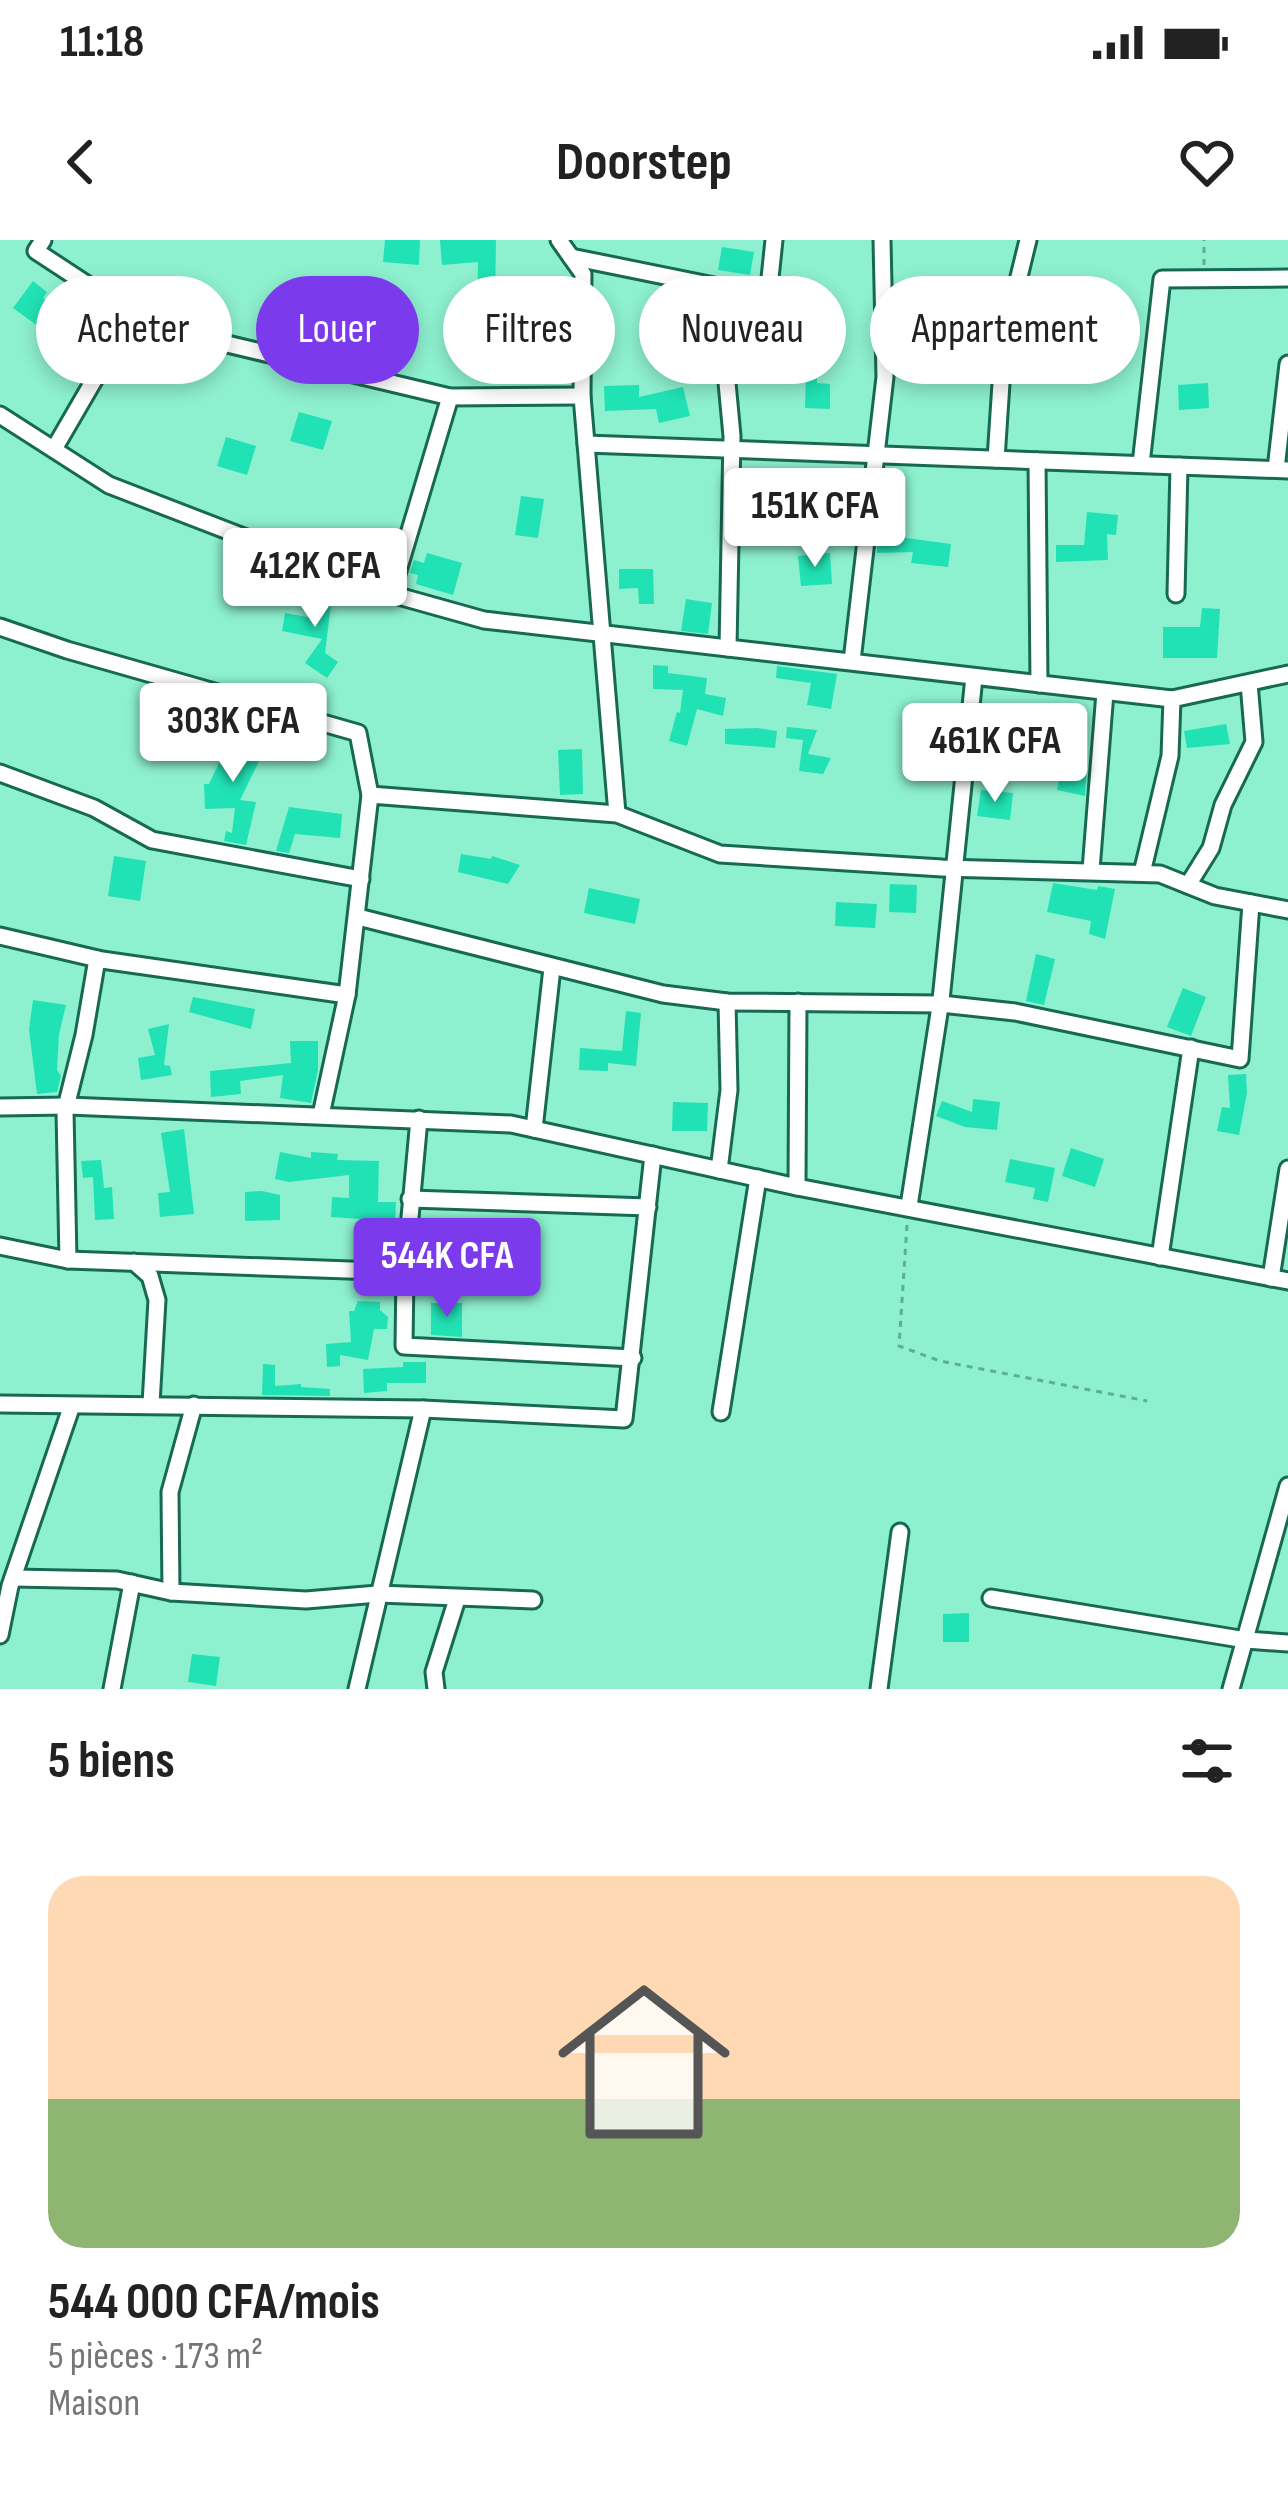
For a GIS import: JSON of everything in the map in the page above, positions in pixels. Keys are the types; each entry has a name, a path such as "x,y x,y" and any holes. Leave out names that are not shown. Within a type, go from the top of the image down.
{"street":[{"path":"44,240 36,251 74,276"},
{"path":"559,240 583,274 582,396 617,814"},
{"path":"571,256 768,297 774,240"},
{"path":"852,661 885,377 882,240"},
{"path":"996,459 1004,338 1028,240"},
{"path":"1141,464 1162,279 1288,278"},
{"path":"232,345 450,397 582,396"},
{"path":"586,444 1282,470 1288,364"},
{"path":"53,449 91,384"},
{"path":"727,384 728,648"},
{"path":"391,594 450,397"},
{"path":"0,415 109,485 391,594 484,620 1172,699 1288,674"},
{"path":"1037,461 1039,684"},
{"path":"1176,594 1179,466"},
{"path":"0,627 358,734 370,794 347,995 321,1115"},
{"path":"909,1206 940,1004 974,677"},
{"path":"1188,885 1211,848 1223,805 1254,742 1249,682"},
{"path":"1091,870 1105,692"},
{"path":"1142,873 1170,756 1172,699"},
{"path":"0,773 94,808 152,840 361,879"},
{"path":"370,794 617,814 720,854 1160,874 1288,910"},
{"path":"358,917 663,994 727,1002 940,1004 1015,1012 1240,1059 1251,903"},
{"path":"0,936 97,959 347,995"},
{"path":"68,1260 68,1106 97,959"},
{"path":"534,1129 552,968"},
{"path":"719,1170 729,1090 727,1002"},
{"path":"797,1187 798,1002"},
{"path":"1160,1257 1191,1048"},
{"path":"0,1107 511,1124 797,1187 1279,1279 1288,1169"},
{"path":"419,1119 410,1199 404,1346 633,1358"},
{"path":"0,1404 423,1409 624,1419 653,1155"},
{"path":"721,1412 758,1178"},
{"path":"410,1199 648,1207"},
{"path":"0,1246 68,1260 406,1272"},
{"path":"134,1262 150,1276 157,1300 151,1404"},
{"path":"172,1592 170,1492 194,1405"},
{"path":"0,1635 5,1599 70,1408"},
{"path":"357,1689 423,1409"},
{"path":"1232,1689 1286,1497"},
{"path":"879,1689 899,1532"},
{"path":"13,1578 132,1583 172,1592 306,1600 378,1594 533,1600"},
{"path":"112,1689 132,1583"},
{"path":"991,1598 1288,1643"},
{"path":"436,1689 434,1672 457,1599"}],"path":[{"path":"1203,278 1204,240"},
{"path":"909,1206 899,1346 940,1361 1147,1401"}],"building":[{"path":"385,240 420,240 419,265 383,262"},
{"path":"440,240 496,240 495,276 478,276 478,262 442,265"},
{"path":"722,247 754,252 750,275 718,270"},
{"path":"33,281 36,283 36,325 13,308"},
{"path":"1208,383 1209,408 1179,410 1178,385"},
{"path":"806,384 830,384 830,409 805,408"},
{"path":"639,385 639,397 683,387 690,416 659,423 656,409 605,411 604,386"},
{"path":"299,412 332,421 323,450 290,441"},
{"path":"226,437 256,446 247,475 217,466"},
{"path":"521,496 544,499 538,538 515,535"},
{"path":"1087,512 1118,515 1116,535 1107,534 1108,560 1056,562 1056,545 1084,545"},
{"path":"368,536 394,543 385,571 361,564"},
{"path":"878,538 951,544 948,567 911,563 913,552 877,553"},
{"path":"427,553 462,563 453,595 416,584 418,575 410,573 414,560 424,563"},
{"path":"830,553 832,584 801,586 798,556"},
{"path":"237,555 257,562 245,595 225,588"},
{"path":"619,569 653,569 654,604 639,604 638,588 619,589"},
{"path":"317,586 333,588 325,653 338,662 327,678 305,663 322,639 282,631 285,613 313,618"},
{"path":"686,599 712,603 708,634 681,631"},
{"path":"1202,608 1220,609 1217,658 1163,658 1163,627 1200,627"},
{"path":"653,665 668,666 668,673 707,678 705,694 726,698 723,716 697,709 687,746 669,741 683,690 653,689"},
{"path":"777,666 837,674 831,709 807,705 811,683 776,678"},
{"path":"1226,724 1230,744 1187,748 1184,731"},
{"path":"787,727 817,730 808,754 831,758 823,774 799,771 803,740 786,738"},
{"path":"725,729 777,731 775,748 725,744"},
{"path":"222,733 263,753 240,800 256,802 246,845 224,841 226,831 232,833 235,808 205,809 204,784 209,784 222,757 213,752"},
{"path":"582,749 583,794 560,795 558,750"},
{"path":"1062,763 1087,768 1085,796 1057,790"},
{"path":"981,790 1013,793 1010,820 977,816"},
{"path":"289,807 342,814 340,838 295,834 289,853 276,851"},
{"path":"461,854 492,856 520,865 508,884 458,872"},
{"path":"114,856 146,861 140,901 108,896"},
{"path":"1053,883 1115,889 1105,939 1089,934 1091,921 1047,912"},
{"path":"890,884 917,885 916,913 889,912"},
{"path":"589,888 640,899 635,924 584,913"},
{"path":"836,902 877,904 875,928 835,926"},
{"path":"1036,954 1055,959 1044,1005 1026,1001"},
{"path":"1183,988 1206,997 1191,1036 1167,1027"},
{"path":"193,997 255,1009 251,1029 189,1012"},
{"path":"33,1000 66,1005 59,1034 57,1092 37,1094 29,1029"},
{"path":"626,1011 641,1013 636,1066 608,1063 608,1071 579,1070 580,1048 622,1051"},
{"path":"169,1024 164,1065 170,1066 172,1075 141,1080 138,1058 155,1055 148,1029"},
{"path":"290,1041 318,1041 311,1103 280,1098 283,1075 240,1081 241,1094 211,1097 210,1071 291,1063"},
{"path":"1246,1074 1239,1135 1217,1131 1222,1107 1230,1108 1228,1075"},
{"path":"973,1099 1000,1102 997,1130 965,1127 936,1116 942,1101 972,1112"},
{"path":"673,1102 708,1103 707,1131 672,1131"},
{"path":"184,1129 194,1214 160,1217 158,1193 170,1192 161,1133"},
{"path":"1071,1148 1104,1159 1095,1187 1062,1176"},
{"path":"280,1152 379,1161 378,1202 396,1202 395,1222 385,1222 386,1247 361,1251 360,1219 331,1217 332,1197 349,1198 349,1175 289,1182 275,1179"},
{"path":"1010,1159 1055,1168 1048,1202 1033,1199 1035,1188 1005,1182"},
{"path":"101,1160 104,1188 112,1187 114,1219 95,1220 93,1177 83,1178 81,1161"},
{"path":"245,1192 280,1195 280,1220 245,1221"},
{"path":"358,1301 380,1302 380,1310 388,1317 387,1329 374,1329 368,1360 340,1355 340,1366 327,1367 326,1344 351,1342 349,1311 354,1311"},
{"path":"431,1303 462,1303 462,1337 431,1335"},
{"path":"403,1362 426,1362 426,1383 387,1383 387,1391 364,1393 363,1369 403,1367"},
{"path":"263,1364 275,1365 275,1386 330,1389 330,1396 262,1395"},
{"path":"969,1613 969,1642 943,1642 943,1614"},
{"path":"192,1654 220,1657 216,1686 188,1682"}]}
